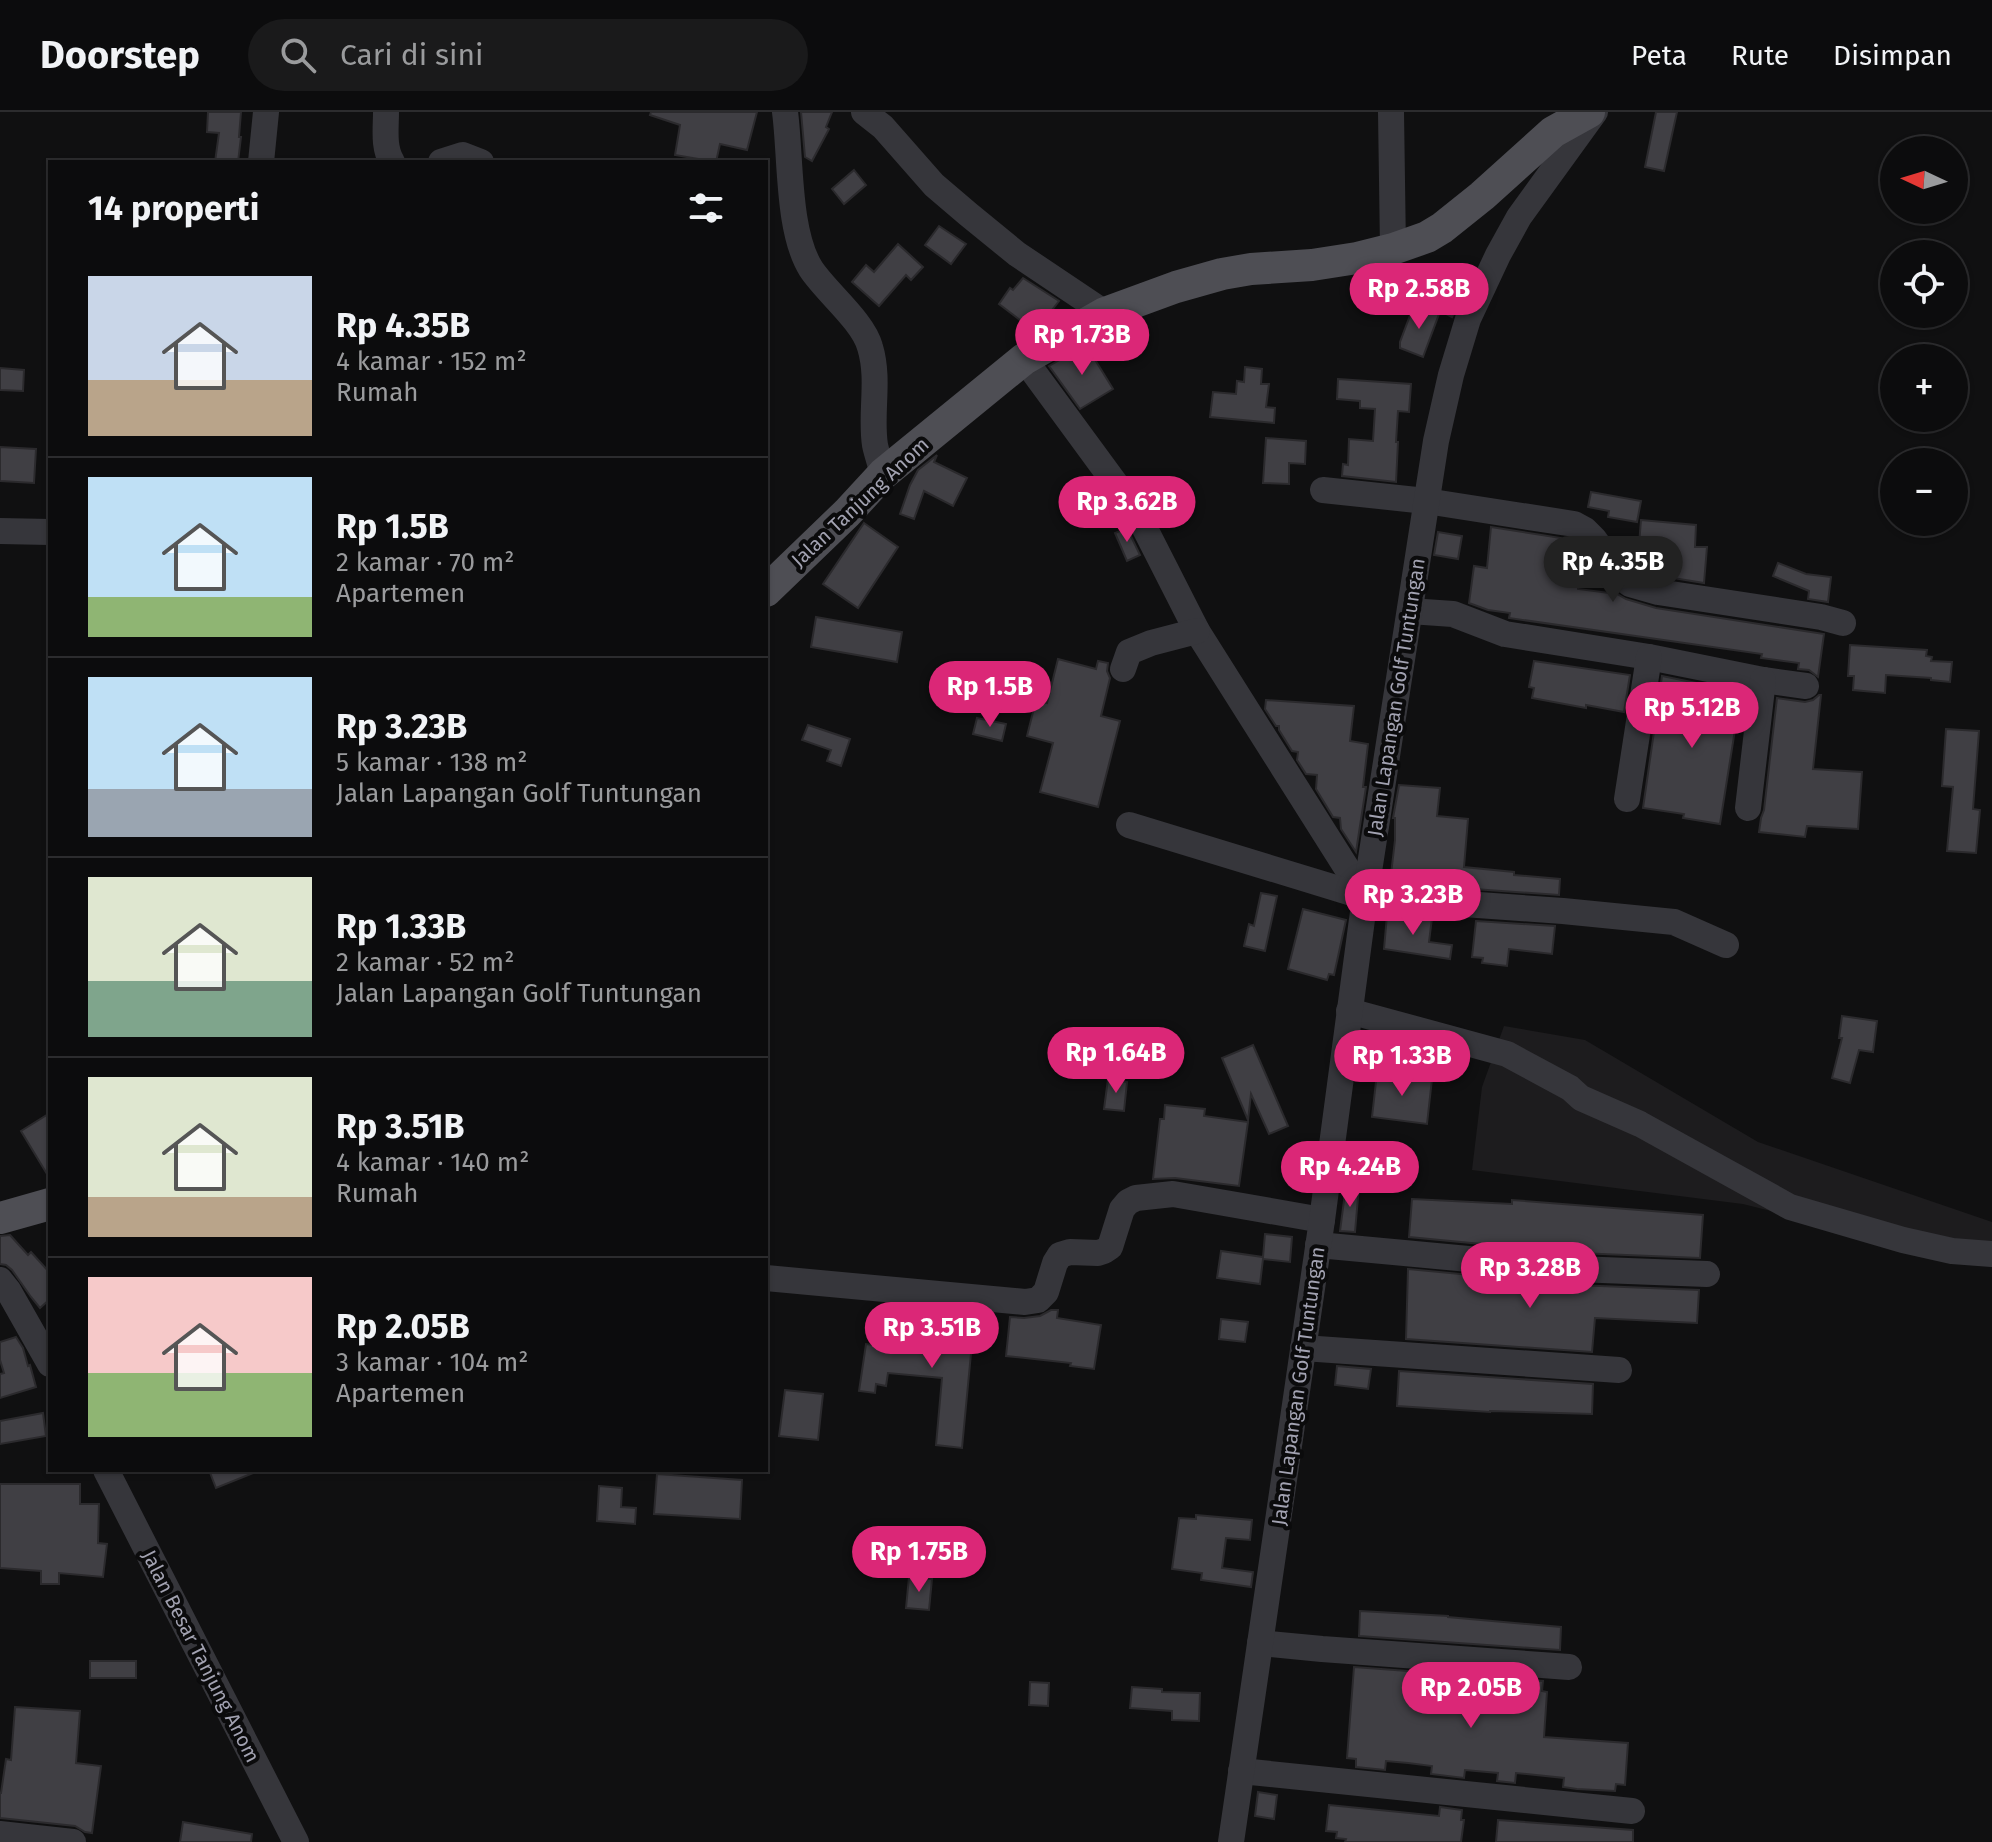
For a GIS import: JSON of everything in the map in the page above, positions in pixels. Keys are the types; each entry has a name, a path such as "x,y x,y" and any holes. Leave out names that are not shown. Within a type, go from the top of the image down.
{"main road":[{"name":"Jalan Tanjung Anom","path":"768,589 883,474 1024,359 1105,313 1176,287 1222,274 1357,258 1427,237 1482,196 1553,132 1589,112"},
{"path":"0,1218 48,1205"}],"street":[{"path":"261,160 266,112"},
{"path":"386,112 386,142 391,160"},
{"path":"785,112 790,185 799,238 810,267 869,343 874,367 875,444 883,474"},
{"path":"864,112 883,127 934,185 968,214 1017,254 1105,313"},
{"path":"1391,112 1393,249"},
{"name":"Jalan Lapangan Golf Tuntungan","path":"1231,1842 1320,1232 1365,897 1436,441 1468,319 1498,255 1519,217 1595,112"},
{"path":"447,160 463,155 476,160"},
{"path":"1024,359 1137,513 1197,631 1365,897"},
{"path":"1323,490 1426,501 1574,524 1594,539 1630,584 1658,592 1843,623"},
{"path":"0,531 48,532"},
{"path":"1410,611 1453,614 1505,634 1806,686"},
{"path":"1123,669 1129,652 1197,631"},
{"path":"1627,799 1649,657"},
{"path":"1748,808 1763,680"},
{"path":"1129,825 1365,897 1674,922 1726,945"},
{"path":"1349,1011 1507,1054 1570,1088 1581,1098 1640,1124 1790,1207 1903,1240 1952,1251 1992,1254"},
{"path":"768,1278 1025,1302 1038,1300 1046,1292 1060,1255 1104,1251 1110,1247 1122,1209 1128,1202 1136,1198 1173,1194 1320,1232 1576,1269 1707,1274"},
{"path":"0,1317 4,1285"},
{"path":"4,1285 48,1361"},
{"path":"1303,1348 1619,1370"},
{"name":"Jalan Besar Tanjung Anom","path":"107,1472 296,1842"},
{"path":"1260,1643 1569,1667"},
{"path":"1241,1771 1632,1811"},
{"path":"0,1834 73,1842"}],"shaded area":[{"path":"1504,1026 1585,1040 1758,1142 1992,1222 1992,1267 1743,1204 1472,1170 1482,1087"}],"building":[{"path":"208,112 241,112 238,160 215,160 219,133 207,132"},
{"path":"651,112 757,112 747,150 720,144 716,160 675,155 680,125 650,115"},
{"path":"801,112 832,112 826,127 829,129 812,161 805,157"},
{"path":"1656,112 1677,112 1664,171 1645,167"},
{"path":"854,170 866,185 844,204 832,189"},
{"path":"939,226 966,244 951,264 925,245"},
{"path":"898,244 923,267 911,280 906,275 879,306 852,282 866,265 874,272"},
{"path":"1023,278 1059,301 1033,330 999,304 1010,288 1013,290"},
{"path":"1458,289 1463,292 1452,317 1437,309 1443,296 1452,301"},
{"path":"1414,305 1439,314 1423,357 1400,348"},
{"path":"1086,345 1113,389 1080,409 1049,366"},
{"path":"1245,367 1262,369 1261,384 1269,384 1266,407 1275,408 1274,423 1210,417 1213,392 1236,394 1237,381 1244,382"},
{"path":"0,368 24,370 23,391 0,390"},
{"path":"1338,379 1411,384 1409,412 1398,411 1396,482 1342,476 1343,464 1348,465 1349,439 1373,441 1375,409 1360,408 1360,401 1337,399"},
{"path":"1266,438 1306,441 1305,464 1289,463 1289,484 1263,483"},
{"path":"0,447 36,449 34,483 0,481"},
{"path":"937,455 934,462 967,478 953,506 924,491 914,519 900,514 918,470"},
{"path":"1591,492 1641,501 1637,522 1608,517 1609,511 1588,507"},
{"path":"1641,520 1696,525 1695,547 1707,547 1704,583 1637,569"},
{"path":"864,523 898,547 858,608 823,584"},
{"path":"1491,527 1561,538 1559,556 1580,558 1578,589 1617,594 1656,608 1824,634 1818,677 1809,670 1798,669 1799,663 1761,658 1762,654 1509,618 1510,613 1469,603 1474,566 1487,568"},
{"path":"1127,528 1140,555 1127,561 1115,533"},
{"path":"1438,532 1462,536 1458,559 1434,555"},
{"path":"1778,563 1806,574 1831,577 1828,602 1808,599 1809,591 1773,576"},
{"path":"816,617 902,632 897,662 811,647"},
{"path":"1850,645 1927,650 1926,656 1932,657 1931,661 1952,662 1950,682 1886,675 1885,693 1853,690 1854,676 1848,676"},
{"path":"1058,659 1096,669 1098,661 1108,663 1110,678 1101,716 1120,721 1098,807 1040,792 1053,743 1027,736 1036,700 1047,703"},
{"path":"1534,661 1630,675 1624,712 1532,698 1534,688 1529,687"},
{"path":"1662,676 1741,692 1720,824 1683,818 1684,814 1643,808"},
{"path":"1819,695 1813,769 1862,772 1858,829 1807,826 1805,837 1759,832 1777,698 1805,702"},
{"path":"1266,700 1354,706 1350,741 1368,744 1363,787 1366,787 1356,852 1341,829 1340,818 1333,817 1316,789 1317,775 1306,774 1297,760 1298,752 1292,751 1279,726 1265,709"},
{"path":"977,718 1006,724 1002,741 973,734"},
{"path":"808,725 850,739 841,766 827,761 831,750 802,740"},
{"path":"1946,729 1979,731 1973,809 1980,810 1976,853 1947,851 1953,787 1942,786"},
{"path":"1399,785 1440,788 1437,816 1468,819 1464,867 1560,879 1559,895 1390,883 1395,840 1393,818"},
{"path":"1261,893 1277,896 1265,951 1244,946 1249,924 1254,926"},
{"path":"1303,909 1346,920 1334,975 1329,974 1327,980 1288,969"},
{"path":"1387,915 1432,918 1429,942 1452,945 1450,959 1384,949"},
{"path":"1476,921 1555,926 1552,954 1509,949 1507,966 1482,963 1483,958 1472,957"},
{"path":"1842,1016 1877,1021 1873,1052 1859,1050 1850,1083 1832,1078 1842,1038 1839,1038"},
{"path":"1253,1045 1288,1126 1269,1134 1251,1094 1248,1120 1222,1058"},
{"path":"1377,1073 1432,1079 1427,1124 1372,1117"},
{"path":"1108,1079 1127,1082 1124,1111 1104,1109"},
{"path":"1165,1105 1205,1109 1204,1116 1248,1122 1239,1186 1175,1178 1153,1179 1160,1119 1164,1119"},
{"path":"48,1114 48,1176 21,1131"},
{"path":"1346,1185 1359,1186 1355,1232 1340,1231"},
{"path":"1412,1199 1512,1204 1512,1200 1703,1215 1700,1258 1577,1253 1409,1237"},
{"path":"1265,1234 1292,1237 1290,1262 1263,1259 1260,1284 1217,1278 1221,1251 1263,1257"},
{"path":"10,1235 48,1271 48,1301 40,1308 12,1270 0,1264 0,1236"},
{"path":"1408,1269 1575,1285 1699,1290 1697,1323 1595,1318 1592,1352 1406,1339"},
{"path":"1058,1310 1057,1318 1101,1325 1094,1369 1070,1366 1071,1363 1006,1356 1010,1317 1040,1316"},
{"path":"933,1313 976,1315 962,1448 936,1445 942,1378 888,1373 886,1386 876,1384 875,1393 859,1391 866,1344 931,1352"},
{"path":"1221,1319 1248,1322 1245,1342 1219,1339"},
{"path":"16,1337 30,1365 36,1387 0,1398 0,1374 4,1373 0,1342"},
{"path":"1337,1366 1371,1369 1368,1389 1335,1385"},
{"path":"1399,1371 1593,1384 1592,1414 1397,1406"},
{"path":"785,1390 823,1394 818,1440 779,1436"},
{"path":"43,1413 46,1436 0,1444 0,1421"},
{"path":"210,1472 256,1472 216,1488"},
{"path":"657,1474 742,1480 740,1519 654,1514"},
{"path":"0,1484 80,1484 80,1504 99,1504 98,1543 107,1544 103,1577 59,1573 59,1584 41,1584 41,1571 0,1568"},
{"path":"599,1486 622,1488 621,1507 636,1508 635,1524 597,1521"},
{"path":"1196,1515 1252,1520 1250,1540 1226,1538 1222,1568 1253,1572 1251,1587 1201,1580 1202,1573 1172,1569 1179,1518 1196,1519"},
{"path":"909,1577 932,1579 929,1610 906,1608"},
{"path":"1360,1611 1561,1627 1560,1650 1359,1636"},
{"path":"90,1661 136,1661 136,1678 90,1678"},
{"path":"1354,1667 1543,1681 1542,1691 1547,1692 1544,1737 1628,1743 1625,1785 1616,1784 1615,1791 1577,1789 1563,1787 1564,1778 1516,1773 1515,1783 1497,1781 1498,1773 1465,1770 1464,1778 1431,1774 1432,1766 1386,1761 1385,1770 1356,1767 1356,1759 1347,1758"},
{"path":"1030,1682 1049,1683 1048,1706 1029,1705"},
{"path":"1132,1687 1200,1693 1199,1721 1172,1720 1172,1711 1130,1708"},
{"path":"15,1707 80,1711 76,1763 101,1766 92,1833 75,1826 0,1818 0,1793 6,1759 11,1760"},
{"path":"1258,1792 1277,1795 1274,1819 1255,1816"},
{"path":"1329,1805 1439,1816 1440,1807 1462,1810 1461,1842 1345,1842 1346,1839 1336,1838 1337,1832 1326,1831"},
{"path":"1498,1820 1633,1830 1633,1842 1496,1842"},
{"path":"183,1822 252,1834 251,1842 180,1842"}]}
